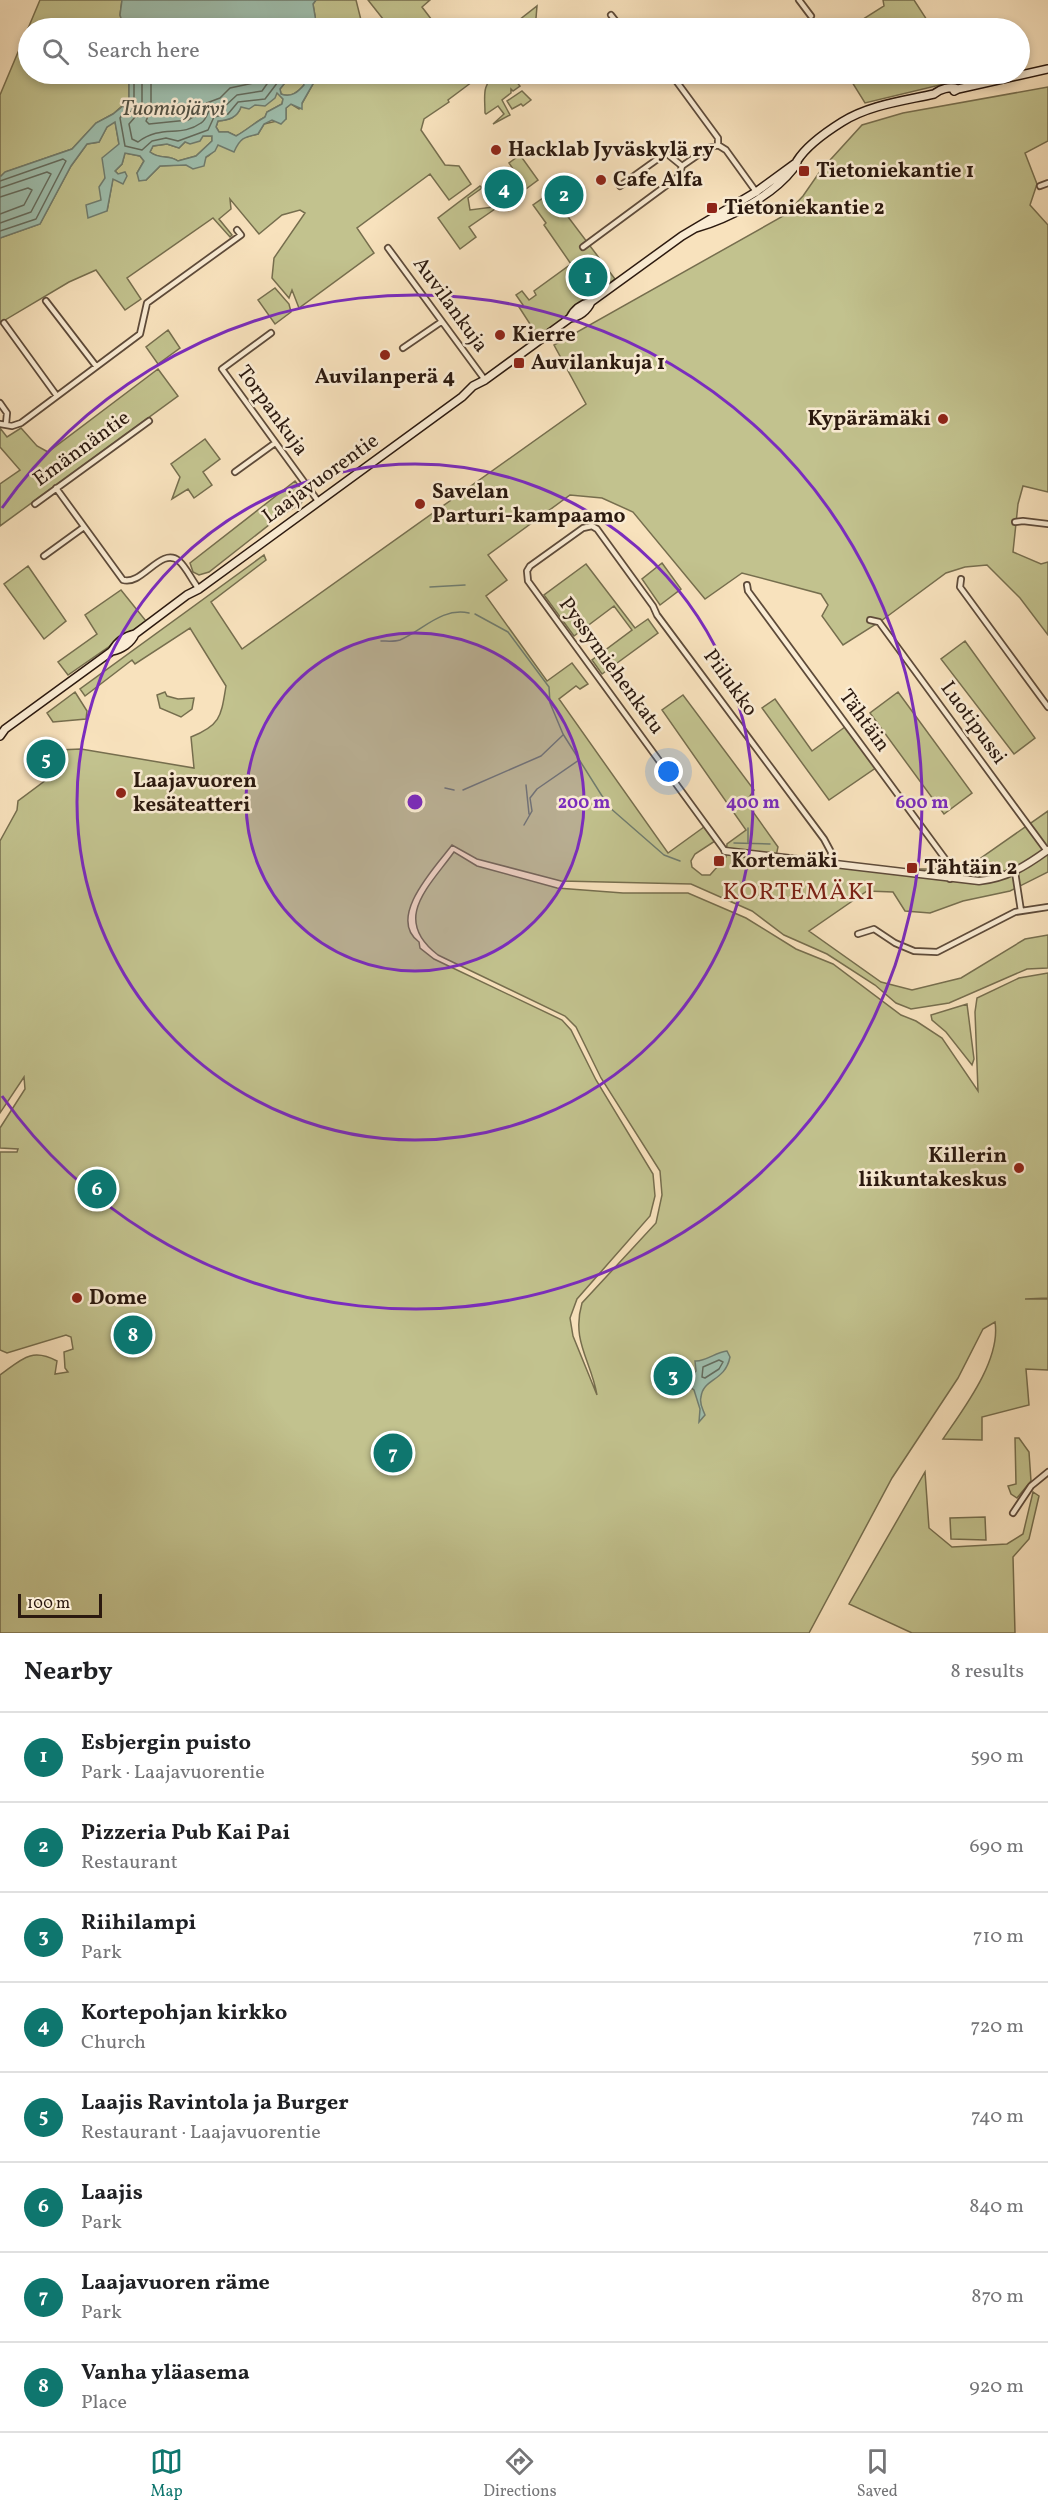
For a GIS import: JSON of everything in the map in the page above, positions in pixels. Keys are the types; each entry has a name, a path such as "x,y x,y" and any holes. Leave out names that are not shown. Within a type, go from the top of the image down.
{"main road":[{"name":"Laajavuorentie","path":"1030,73 1048,69"},
{"name":"Laajavuorentie","path":"0,736 2,730 112,651 119,650 132,640 135,634 187,595 199,589 462,397 473,386 485,380 570,318 573,312 591,302 696,228 723,219 758,194 780,183 816,141 851,117 872,109 934,94 939,95 977,84"}],"street":[{"path":"799,0 812,16"},
{"path":"678,84 718,138 718,145"},
{"path":"583,247 679,176 682,166 708,148 718,145 726,150 758,194"},
{"path":"620,186 666,153 682,166"},
{"path":"1040,186 1048,183"},
{"path":"0,403 7,413 3,424 17,425 57,396 141,333 147,303 241,235 237,230"},
{"name":"Auvilankuja","path":"388,248 485,380"},
{"path":"46,301 96,366"},
{"path":"403,348 441,322"},
{"path":"4,323 57,396"},
{"name":"Torpankuja","path":"271,333 222,369 318,501"},
{"name":"Emännäntie","path":"34,504 149,421"},
{"path":"235,472 275,443"},
{"path":"56,488 123,580 133,580 163,559 172,558 179,561 199,589"},
{"path":"1015,522 1023,520 1048,524"},
{"name":"Pyssymiehenkatu","path":"592,526 583,528 530,566 527,571 528,581 723,848 950,879 991,880 1015,872 1047,850"},
{"name":"Piilukko","path":"592,526 597,529 653,606 657,615 824,839 831,852 831,864"},
{"path":"44,556 84,527"},
{"path":"961,579 960,587 1048,707"},
{"name":"Tähtäin","path":"747,585 748,591 946,860 950,879"},
{"name":"Luotipussi","path":"870,620 879,622 1047,850"},
{"path":"1015,872 1021,911"},
{"path":"858,933 874,929 895,943 914,951 937,952 1021,911 1048,907"},
{"path":"1012,1513 1031,1486 1048,1472"}],"green space":[{"path":"40,0 122,0 121,18 32,18"},
{"path":"316,0 356,0 360,18 315,18 313,4"},
{"path":"368,0 430,0 422,7 430,18 382,18"},
{"path":"883,0 914,0 926,18 865,18 884,6"},
{"path":"537,6 536,18 522,18"},
{"path":"18,52 18,84 129,84 129,106 125,110 122,106 96,123 72,149 6,172 0,177 0,95"},
{"path":"284,84 304,84 294,94 281,94 280,89"},
{"path":"313,84 469,84 448,100 449,102 424,119 421,130 445,165 459,166 471,184 449,200 430,174 357,228 374,253 299,308 292,290 289,298 272,278 274,258 305,213 300,210 282,215 259,234 230,199 231,209 219,219 232,235 230,237 213,218 127,278 141,299 125,310 96,270 69,282 0,323 0,238 40,224 71,166 87,144 99,142 107,127 115,121 119,144 105,178 107,211 113,178 118,174 115,171 122,164 125,153 140,156 144,161 137,173 146,180 160,166 201,160 214,151 218,144 258,134 264,124 286,119 286,108 291,104 299,109"},
{"path":"487,84 518,84 520,86 513,91 511,89 511,93 502,100 510,115 493,124 504,114 498,106 485,113"},
{"path":"853,84 944,84 865,103"},
{"path":"1048,87 1048,141 1025,153 1037,184 1030,205 1048,225 1048,492 1023,486 1018,504 1013,552 1041,564 1048,562 1048,635 1020,598 987,565 965,567 946,573 881,621 843,645 822,616 828,605 821,594 742,573 705,599 633,512 602,498 570,495 488,555 507,580 486,596 547,681 572,663 588,684 580,689 576,686 559,699 668,853 704,827 715,841 695,854 691,861 692,867 702,875 710,875 726,857 727,844 746,830 662,710 683,695 754,790 746,802 778,847 775,861 851,869 965,869 1048,811 1048,872 1010,891 963,901 930,913 905,911 893,892 867,891 809,931 881,982 912,990 961,978 1025,939 1048,935 1048,968 1027,969 949,1003 911,1009 896,1003 875,985 827,954 784,935 752,911 691,884 561,881 477,859 452,845 425,879 410,907 408,920 410,932 419,942 420,948 434,959 562,1020 571,1030 596,1080 653,1174 655,1196 650,1216 577,1299 570,1318 573,1336 597,1395 580,1340 579,1316 582,1303 656,1223 662,1195 660,1171 601,1078 576,1027 565,1016 438,955 424,942 417,929 416,916 419,903 454,852 477,866 557,888 623,893 688,893 746,918 796,949 833,964 901,1015 916,1021 942,1038 978,1091 975,1012 977,998 1019,978 1048,973 1048,1298 1025,1299 1048,1299 1048,1370 1026,1369 1029,1405 982,1417 982,1440 943,1439 987,1368 995,1337 995,1322 983,1329 958,1378 892,1478 809,1633 0,1633 0,1375 20,1360 33,1355 57,1361 55,1374 68,1372 65,1368 64,1352 73,1349 71,1337 66,1335 7,1353 0,1350 0,1152 17,1152 18,1149 0,1148 0,1128 25,1089 24,1077 0,1113 0,841 17,810 18,801 62,768 56,759 60,756 67,762 59,750 81,749 194,768 191,737 214,724 221,712 226,686 190,628 135,664 132,660 85,696 80,689 264,555 266,560 211,602 242,649 586,404 554,345 785,215 803,196 821,170 862,125 903,113"},
{"path":"522,91 531,100 523,106 521,104 512,109 507,101"},
{"path":"277,92 283,99 282,104 267,112 265,117 236,136 228,132 219,132 216,127 218,121 232,118 241,107 255,104"},
{"path":"203,136 212,136 212,141 196,156 178,161 150,152 153,146 167,144 179,148 185,142"},
{"path":"520,155 538,180 526,189 509,163"},
{"path":"480,186 482,188 468,198 470,210 493,207 495,209 469,227 476,237 460,249 438,218"},
{"path":"550,193 615,279 539,338 519,307 523,305 516,295 522,291 529,300 536,295 534,291 571,264 533,205"},
{"path":"275,288 289,304 291,312 275,324 258,300"},
{"path":"168,330 180,348 158,364 146,347"},
{"path":"158,369 178,396 0,526 0,484 20,470 0,447 0,428 7,437 21,428 37,446 48,452"},
{"path":"205,439 220,459 203,472 212,485 194,498 188,489 172,499 180,477 171,464"},
{"path":"295,481 305,494 301,504 283,514 209,572 199,575 193,572 190,563"},
{"path":"662,563 681,589 660,605 642,579"},
{"path":"586,564 635,628 648,619 658,633 602,674 592,660 632,630 614,606 574,636 544,595"},
{"path":"28,566 66,621 44,639 4,584"},
{"path":"121,590 146,621 68,675 58,662 97,634 85,615"},
{"path":"965,641 1035,738 1014,754 941,659"},
{"path":"75,692 87,711 86,719 53,722 47,713"},
{"path":"165,692 167,696 178,699 194,698 192,709 181,717 160,708 157,695"},
{"path":"898,692 972,793 944,814 870,713"},
{"path":"775,699 812,751 845,727 877,767 829,800 762,708"},
{"path":"967,1004 974,1059 972,1065 946,1032 932,1020 931,1015"},
{"path":"1015,1438 1019,1438 1029,1452 1031,1481 1017,1498 1011,1494 1008,1486 1016,1484"},
{"path":"925,1472 929,1528 952,1547 1007,1544 1023,1534 1033,1492 1039,1496 1029,1539 1013,1557 1015,1633 912,1633 849,1604"},
{"path":"985,1517 986,1540 951,1539 950,1518"}],"water":[{"path":"122,0 316,0 313,4 315,18 121,18"},
{"name":"Tuomiojärvi","path":"129,84 284,84 280,89 281,94 291,95 304,84 313,84 302,103 302,109 291,104 286,108 286,119 281,124 272,120 264,124 258,134 241,141 234,152 218,145 215,151 206,157 204,166 193,169 186,165 160,166 146,180 139,181 137,173 144,161 140,156 125,153 122,164 115,171 118,174 125,172 127,176 123,184 113,179 107,211 88,218 86,205 101,200 99,187 105,178 102,158 119,144 115,122 107,127 99,142 87,144 71,166 40,224 0,238 0,177 5,172 72,149 96,123 123,106 126,109 129,106","holes":["277,93 283,99 282,104 267,112 265,117 236,136 228,132 219,132 216,127 218,121 232,118 241,107 249,109 255,105 265,106 275,98","203,136 212,136 212,141 196,156 178,161 150,152 153,146 167,144 179,148 185,142 190,144 200,141"]},
{"path":"727,1351 730,1357 724,1371 703,1391 700,1402 705,1415 699,1422 700,1409 694,1390 684,1383 696,1371 695,1361"}],"waterway":[{"path":"430,587 465,585"},
{"path":"381,641 400,640 433,620 450,613 469,613"},
{"path":"475,614 508,632 549,687 550,703 563,734 609,807 664,855 680,861"},
{"path":"463,790 541,756 563,735"},
{"path":"524,825 532,811 530,798 537,789 579,760"},
{"path":"526,785 529,814"},
{"path":"445,788 454,790"},
{"path":"748,828 748,842"},
{"path":"734,843 770,844"}],"place":[{"name":"Hacklab Jyväskylä ry","path":"496,150"},
{"name":"Tietoniekantie 1","path":"804,171"},
{"name":"Cafe Alfa","path":"601,180"},
{"name":"Kortepohjan kirkko","path":"504,189"},
{"name":"Pizzeria Pub Kai Pai","path":"564,195"},
{"name":"Tietoniekantie 2","path":"712,208"},
{"name":"Esbjergin puisto","path":"588,277"},
{"name":"Kierre","path":"500,335"},
{"name":"Auvilanperä 4","path":"385,355"},
{"name":"Auvilankuja 1","path":"519,363"},
{"name":"Kypärämäki","path":"943,419"},
{"name":"Savelan Parturi-kampaamo","path":"420,504"},
{"name":"Laajis Ravintola ja Burger","path":"46,759"},
{"name":"Laajavuoren kesäteatteri","path":"121,793"},
{"name":"Kortemäki","path":"719,861"},
{"name":"Tähtäin 2","path":"912,868"},
{"name":"Killerin liikuntakeskus","path":"1019,1168"},
{"name":"Laajis","path":"97,1189"},
{"name":"Dome","path":"77,1298"},
{"name":"Vanha yläasema","path":"133,1335"},
{"name":"Riihilampi","path":"673,1376"},
{"name":"Laajavuoren räme","path":"393,1453"}],"district":[{"name":"KORTEMÄKI","path":"799,893"}]}
